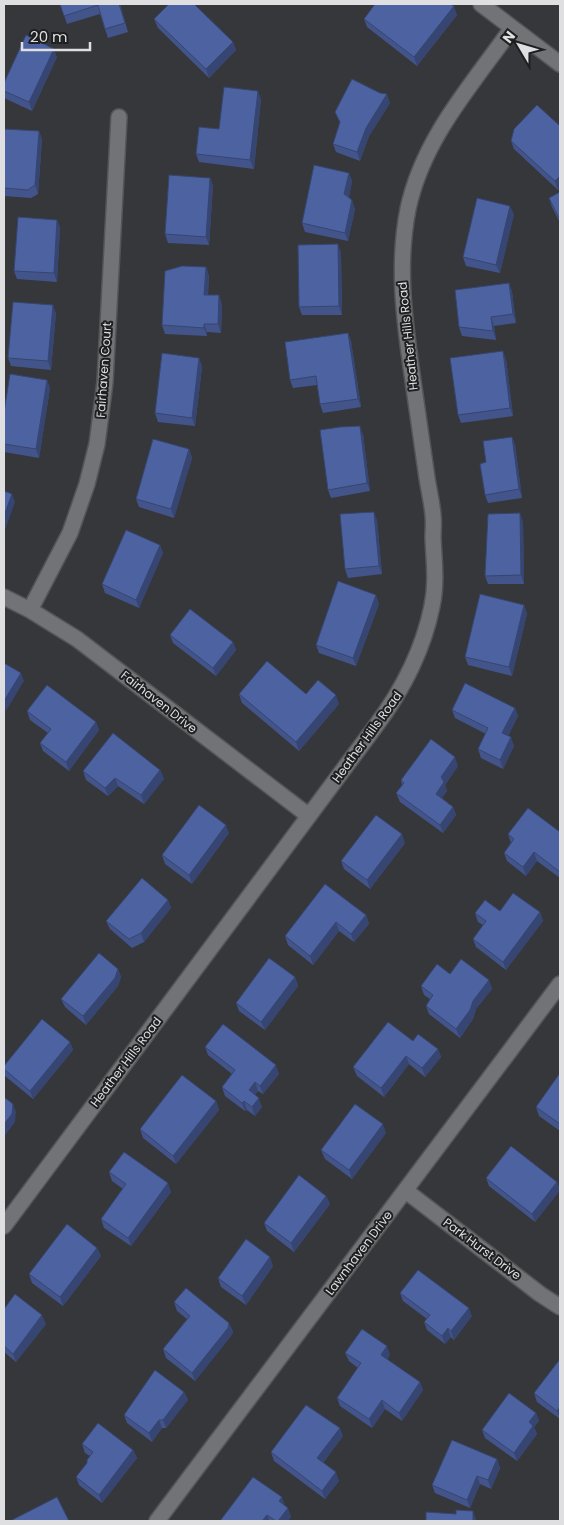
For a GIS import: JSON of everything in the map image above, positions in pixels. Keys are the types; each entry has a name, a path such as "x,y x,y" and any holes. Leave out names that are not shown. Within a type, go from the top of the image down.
{"street":[{"path":"481,4 560,64"},
{"name":"Heather Hills Road","path":"4,1226 395,701 410,672 432,605 436,568 434,515 402,302 401,270 403,239 411,197 430,148 457,102 512,28"},
{"name":"Fairhaven Court","path":"30,610 70,534 87,484 97,444 106,382 118,117"},
{"name":"Fairhaven Drive","path":"4,596 64,630 97,653 309,816"},
{"name":"Lawnhaven Drive","path":"157,1521 560,984"},
{"name":"Park Hurst Drive","path":"406,1190 540,1294 560,1307"}],"building":[{"path":"60,4 119,4 125,23 105,29 98,5 64,16"},
{"path":"169,4 194,4 233,42 206,69 154,19"},
{"path":"375,4 450,4 454,6 414,57 364,19"},
{"path":"26,35 54,49 29,102 4,91 4,83"},
{"path":"352,79 380,93 387,94 366,128 357,152 333,144 340,122 335,112"},
{"path":"224,87 258,91 250,160 196,154 199,127 219,129"},
{"path":"537,105 560,126 560,176 555,181 511,141 514,129"},
{"path":"4,129 39,131 35,185 28,190 4,188"},
{"path":"314,165 349,173 344,194 352,200 345,233 302,223"},
{"path":"169,175 210,178 206,237 165,234"},
{"path":"560,192 560,220 549,198"},
{"path":"477,198 510,206 496,265 463,257"},
{"path":"18,217 57,220 54,273 14,271"},
{"path":"338,244 339,306 299,307 298,245"},
{"path":"182,266 206,267 204,295 219,295 218,324 204,324 204,328 162,325 165,271"},
{"path":"509,283 513,314 491,317 493,331 459,327 455,290"},
{"path":"13,302 53,305 48,361 8,358"},
{"path":"348,333 358,399 320,404 316,376 290,380 285,342"},
{"path":"503,351 510,408 458,415 450,358"},
{"path":"162,353 199,358 192,418 155,413"},
{"path":"10,374 47,380 36,449 4,444 4,412"},
{"path":"360,426 367,483 328,490 320,430"},
{"path":"512,437 519,489 485,495 480,464 486,462 483,441"},
{"path":"153,439 189,449 171,509 136,499"},
{"path":"4,491 12,494 4,516"},
{"path":"374,512 379,566 345,569 340,514"},
{"path":"520,513 521,575 485,576 488,514"},
{"path":"126,530 160,545 136,600 102,584"},
{"path":"338,581 376,595 353,658 316,645"},
{"path":"480,594 524,605 509,667 465,657"},
{"path":"190,609 233,642 213,668 170,635"},
{"path":"267,661 306,694 318,680 336,695 296,742 239,694"},
{"path":"4,663 21,673 4,701"},
{"path":"465,683 515,708 502,733 511,737 500,760 478,749 488,728 452,710"},
{"path":"47,685 96,722 66,762 40,743 51,729 27,711"},
{"path":"113,733 160,770 141,795 115,778 105,788 83,771"},
{"path":"431,739 455,757 441,777 444,782 436,794 453,807 440,825 396,793 404,783 401,780"},
{"path":"199,805 226,825 189,875 162,855"},
{"path":"528,808 560,832 560,872 534,852 523,867 504,853 514,839 508,834"},
{"path":"376,815 402,834 367,880 341,861"},
{"path":"142,878 168,900 141,933 129,939 106,921"},
{"path":"325,884 366,915 351,934 336,922 310,956 285,936"},
{"path":"513,893 540,912 503,962 473,939 486,921 475,913 485,900 500,911"},
{"path":"99,953 118,969 115,978 83,1016 61,999"},
{"path":"269,958 295,977 261,1022 236,1003"},
{"path":"461,959 489,980 473,1001 470,1010 456,1029 426,1006 433,995 421,986 437,964 450,974"},
{"path":"42,1019 70,1042 30,1091 4,1069 4,1066"},
{"path":"388,1022 413,1041 418,1034 438,1049 422,1068 406,1056 381,1088 353,1067"},
{"path":"223,1024 276,1065 260,1086 255,1082 249,1090 259,1098 252,1107 244,1101 242,1103 222,1087 235,1070 205,1047"},
{"path":"560,1073 560,1124 536,1107"},
{"path":"182,1075 216,1101 173,1156 140,1129"},
{"path":"4,1097 13,1104 12,1114 4,1124"},
{"path":"355,1104 383,1124 349,1170 321,1150"},
{"path":"511,1146 557,1182 532,1214 486,1178"},
{"path":"124,1152 168,1183 128,1238 101,1219 126,1184 109,1172"},
{"path":"299,1175 326,1196 291,1243 264,1223"},
{"path":"67,1224 97,1248 60,1297 29,1274"},
{"path":"246,1239 270,1257 242,1296 218,1278"},
{"path":"418,1270 469,1308 451,1331 448,1328 442,1336 424,1322 430,1315 400,1293"},
{"path":"186,1288 229,1323 228,1328 192,1373 163,1349 190,1316 174,1302"},
{"path":"15,1294 42,1315 13,1354 4,1346 4,1309"},
{"path":"362,1329 387,1346 381,1355 420,1382 399,1413 382,1400 369,1419 337,1398 361,1363 345,1353"},
{"path":"560,1359 560,1407 557,1411 534,1393"},
{"path":"155,1370 184,1392 163,1420 159,1420 149,1433 124,1415"},
{"path":"509,1393 536,1413 529,1422 533,1426 514,1453 482,1430"},
{"path":"306,1405 340,1428 317,1458 336,1472 322,1491 271,1452"},
{"path":"98,1423 133,1450 99,1495 76,1477 93,1452 82,1444"},
{"path":"452,1440 497,1459 488,1480 477,1476 467,1500 432,1485"},
{"path":"253,1477 282,1497 279,1501 288,1508 278,1521 267,1515 262,1521 220,1521"},
{"path":"57,1497 69,1521 10,1521"},
{"path":"456,1510 473,1511 473,1521 426,1521 426,1512 456,1514"}]}
